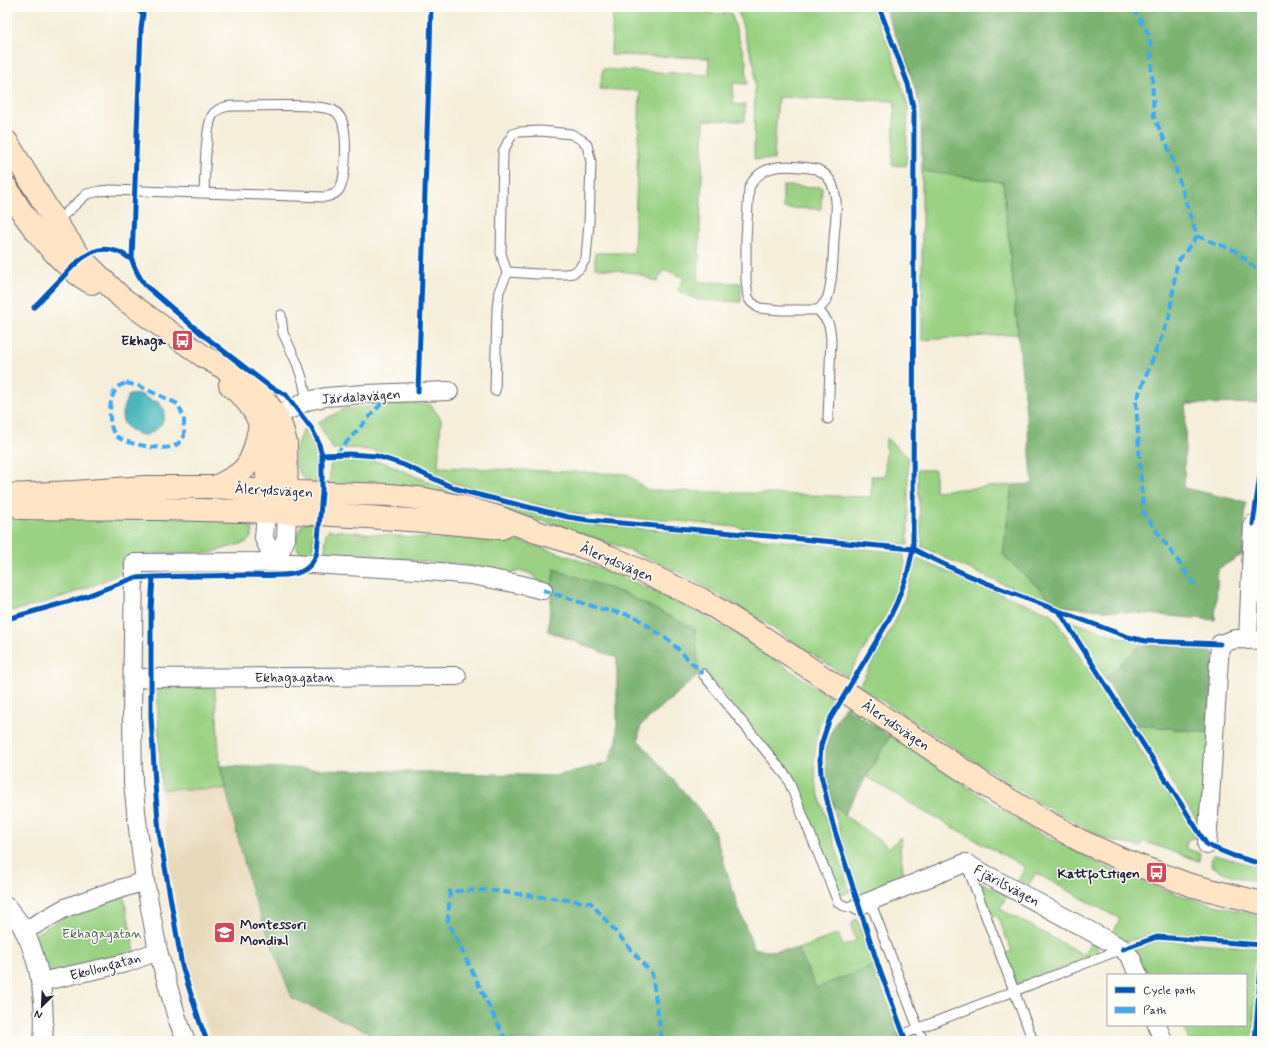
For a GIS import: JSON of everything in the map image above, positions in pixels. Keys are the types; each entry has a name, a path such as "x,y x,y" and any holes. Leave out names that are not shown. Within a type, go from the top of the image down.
{"main road":[{"path":"7,142 49,230 70,269 89,282 122,298 203,356 248,403 268,420"},
{"path":"7,188 49,230"},
{"path":"215,487 237,475 244,469 268,420"},
{"path":"268,420 265,444 277,491 277,513"},
{"name":"Ålerydsvägen","path":"7,495 145,487 215,487 390,495 425,499 471,509 498,517 536,532 611,557 701,599 780,648 990,788 1040,818 1081,840 1121,859 1190,885 1262,903"},
{"name":"Ålerydsvägen","path":"7,508 202,510 277,513 436,522 536,532"}],"street":[{"name":"Järdalavägen","path":"268,420 307,401 326,396 449,391"},
{"path":"275,562 264,538 277,513"},
{"path":"1207,845 1220,644 1235,639 1255,640 1253,524"},
{"path":"186,1041 177,1018 158,951 145,881 133,783 132,714 134,563 275,562 417,570 471,575 543,590"},
{"name":"Ekhagagatan","path":"133,678 457,676"},
{"name":"Fjärilsvägen","path":"864,904 965,863 1123,949 1131,958 1138,974"},
{"path":"24,931 66,908 145,881"},
{"path":"7,907 24,931 35,956 43,999 43,1041"},
{"name":"Ekollongatan","path":"40,982 126,963 158,951"},
{"path":"1157,1026 1163,1041"}],"lane":[{"path":"49,230 87,194 100,191 111,190 288,196 331,196 338,192 341,187 344,171 345,135 341,117 334,110 322,107 234,106 221,108 214,113 208,129 204,193"},
{"path":"525,131 571,134 576,136 587,146 591,162 586,258 579,269 573,273 537,274 509,272 506,270 503,260 501,240 503,157 509,140 513,134 525,131"},
{"path":"818,310 825,303 829,293 832,274 836,205 833,185 821,171 816,169 782,166 767,169 756,176 749,188 746,239 746,280 748,297 759,308 780,310 818,310 827,320 830,329 828,419"},
{"path":"495,392 499,291 509,272"},
{"path":"280,315 283,334 297,363 303,381 307,401"},
{"path":"703,674 787,777 838,902 844,906 850,907 864,904 923,1041"},
{"path":"965,863 1033,1041"},
{"path":"904,1034 1123,949"}],"shaded area":[{"name":"Montessori Mondial","path":"161,789 226,789 252,893 292,998 368,1032 373,1041 212,1041 188,970 170,873"}],"green space":[{"path":"613,7 710,10 710,14 731,13 746,61 747,84 733,83 733,104 745,105 745,121 704,120 698,282 741,283 741,302 697,300 678,291 684,278 664,269 657,282 636,273 595,268 595,253 634,253 640,91 600,89 603,69 709,75 709,58 611,55"},
{"path":"738,7 871,7 891,51 908,106 906,166 892,165 895,101 778,97 774,160 754,159 755,68"},
{"path":"884,7 1262,7 1262,403 1186,404 1184,488 1246,502 1243,554 1218,569 1215,620 1058,606 1003,555 1012,485 1033,484 1003,182 922,171 921,109 905,57"},
{"path":"922,171 1003,182 1018,334 922,340"},
{"path":"783,186 822,187 821,209 783,208"},
{"path":"412,403 431,405 441,419 438,467 627,474 647,490 871,497 871,476 885,476 886,438 908,457 908,545 677,521 582,515 453,483 386,453 356,448 333,449 318,423 344,409"},
{"path":"304,429 311,441 317,458 316,485 307,481 301,475 297,469 295,461 297,445"},
{"path":"339,459 368,460 385,463 459,495 587,524 734,536 903,553 905,564 897,589 886,614 847,677 758,618 681,573 621,547 557,525 508,512 329,487 330,467 332,461"},
{"path":"917,470 935,470 935,491 1012,485 1003,555 1058,606 986,577 922,547"},
{"path":"7,515 238,518 248,523 253,531 247,542 210,553 152,554 124,557 124,572 37,605 7,612"},
{"path":"307,522 314,522 313,548 309,557 298,550 295,538 301,526"},
{"path":"329,530 445,540 445,534 502,538 562,554 623,577 697,612 745,640 833,699 819,725 814,762 817,789 850,892 840,895 792,777 704,671 699,674 554,569 552,589 524,571 504,573 457,564 372,558 328,557 325,554 326,533"},
{"path":"917,559 1052,614 1197,837 1187,840 1186,849 1200,853 1199,861 1143,841 1141,847 1106,839 1042,805 859,686 895,622 904,600"},
{"path":"554,569 623,593 695,629 699,674 641,725 638,740 698,808 714,831 737,904 754,948 768,951 798,949 816,988 874,966 902,1041 373,1041 368,1032 292,998 252,893 220,766 555,776 608,763 617,741 617,658 548,631"},
{"path":"1069,621 1142,644 1105,678"},
{"path":"1142,644 1210,649 1213,652 1210,733 1134,724 1105,678"},
{"path":"157,687 215,688 220,766 226,789 161,789"},
{"path":"845,706 890,736 844,815 834,805 830,796 827,781 826,748 835,724"},
{"path":"1134,724 1210,733 1205,833"},
{"path":"890,736 1038,833 1114,870 1155,887 1196,900 1259,916 1257,934 1250,941 1157,934 1125,942 1113,933 1120,919 1036,873 1028,886 1018,881 1025,867 925,812 867,777"},
{"path":"832,802 844,815 890,848 900,837 902,841 900,849 904,877 903,881 861,897 847,858"},
{"path":"1215,855 1262,868 1262,883 1236,877 1216,869 1211,865 1212,856"},
{"path":"980,882 1007,895 1000,909 1084,955 1091,941 1097,945 1098,952 1095,956 1019,984 1016,982 1004,954 1012,951 997,915 990,917 979,884"},
{"name":"Ekhagagatan","path":"124,896 135,952 47,975 35,934 71,914"},
{"path":"855,919 858,921 874,966 815,989 798,949 838,934 843,946 856,941 851,926"},
{"path":"1156,941 1260,948 1252,1041 1189,1041 1183,1026 1247,1026 1247,974 1147,974 1135,949"}],"water":[{"path":"140,394 150,400 158,402 165,411 161,425 151,433 145,435 136,433 129,429 122,419 123,407 129,395"}],"marked path":[{"path":"1135,7 1136,12 1150,37 1154,117 1171,154 1197,236 1177,263 1169,318 1136,401 1143,512 1195,585"},
{"path":"1197,236 1236,251 1262,274"},
{"path":"126,383 139,386 178,404 184,418 184,436 177,444 164,448 146,446 128,442 116,436 113,432 110,419 112,397 119,386 126,383"},
{"path":"336,454 391,393"},
{"path":"543,590 601,609 634,616 670,641 703,674"},
{"path":"506,1041 448,922 450,891 487,890 591,903 652,974 662,1041"}],"cycle path":[{"path":"7,619 81,598 134,578 292,574 301,572 307,568 317,552 322,492 322,455 318,441 312,429 286,395 269,386 203,335 145,285 133,264 141,29 143,14 133,7"},
{"path":"418,392 431,7"},
{"path":"879,7 908,84 914,111 913,549 907,575 887,623 829,721 821,745 820,759 821,775 833,825 878,965 906,1041"},
{"path":"34,307 76,263 93,252 101,249 111,250 121,253 132,260"},
{"path":"322,455 349,454 377,456 404,465 454,488 568,517 913,549 967,575 1059,611"},
{"path":"1253,524 1262,461"},
{"path":"153,577 151,609 151,717 159,832 182,966 207,1041"},
{"path":"1220,644 1146,641 1128,637 1059,611 1207,845 1234,856 1262,864"},
{"path":"1123,949 1157,937 1262,945"},
{"path":"1255,1041 1262,953"}],"place":[{"name":"Ekhaga","path":"182,340"},
{"name":"Kattfotstigen","path":"1156,873"},
{"name":"Montessori Mondial","path":"224,932"}]}
